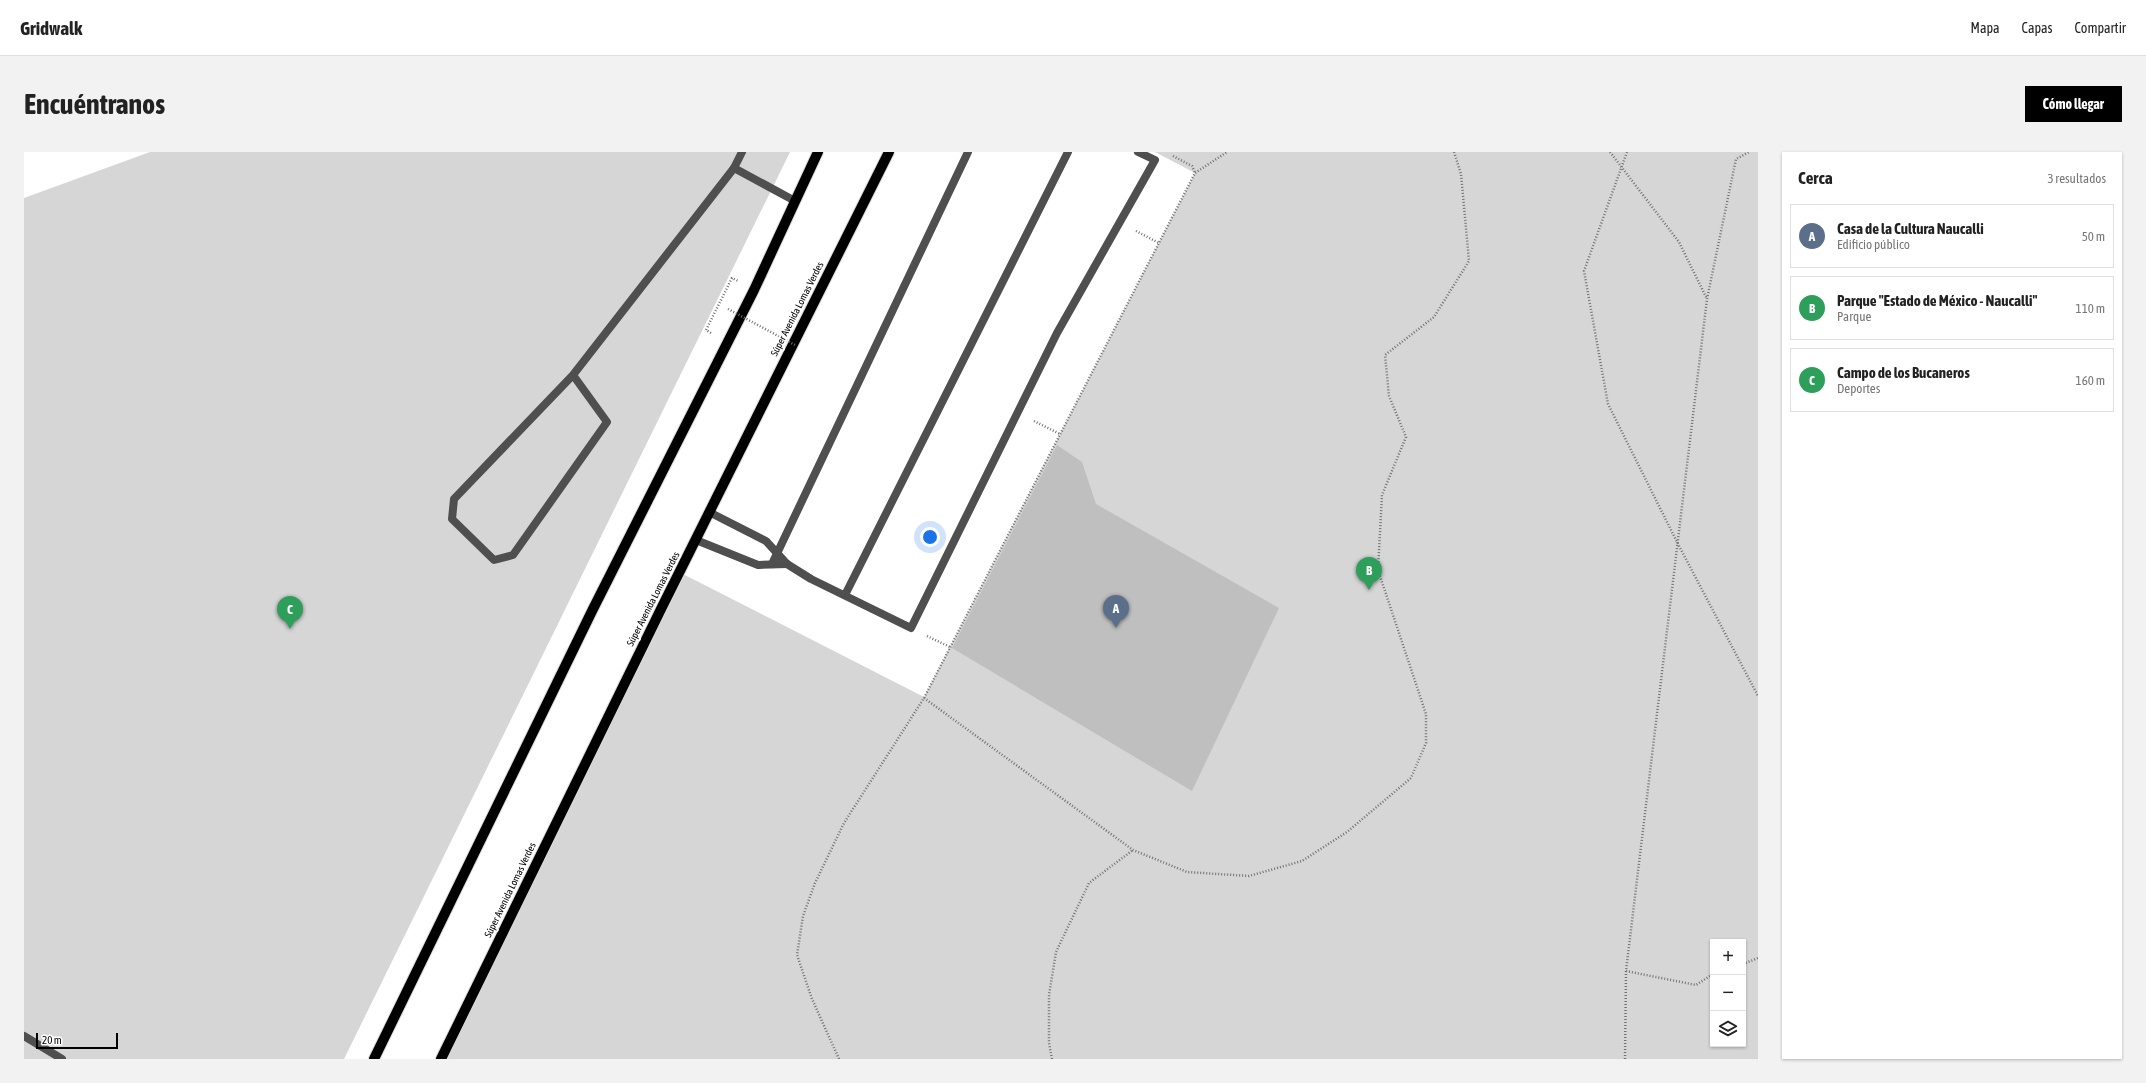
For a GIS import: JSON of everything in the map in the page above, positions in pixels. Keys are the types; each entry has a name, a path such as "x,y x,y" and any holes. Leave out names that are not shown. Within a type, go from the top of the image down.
{"main road":[{"path":"374,1059 592,611 754,290 818,152"},
{"name":"Súper Avenida Lomas Verdes","path":"441,1059 709,512 889,152"}],"lane":[{"path":"573,375 607,422 513,555 494,560 452,519 454,499 573,375 734,168 742,152"},
{"path":"772,564 968,152"},
{"path":"845,595 1068,152"},
{"path":"709,512 766,541 787,564 911,628 1057,333 1155,160 1138,152"},
{"path":"734,168 795,201"},
{"path":"696,540 758,565 787,564"},
{"path":"24,1036 62,1059"}],"path":[{"path":"839,1059 812,999 797,955 803,916 815,883 844,823 924,698 1195,173 1227,152"},
{"path":"924,698 1133,850 1187,872 1249,876 1302,861 1347,832 1411,778 1426,743 1426,714 1378,570 1382,495 1406,437 1389,396 1386,355 1434,317 1469,261 1461,174 1454,152"},
{"path":"1610,152 1678,242 1707,299"},
{"path":"1627,152 1584,271 1608,404 1678,544 1758,696"},
{"path":"1625,1059 1626,971 1707,299 1736,159 1748,152"},
{"path":"1171,155 1192,166 1195,173"},
{"path":"1119,223 1159,243"},
{"path":"706,330 732,278"},
{"path":"728,309 795,345"},
{"path":"1018,413 1060,434"},
{"path":"911,628 950,647"},
{"path":"1052,1059 1049,1043 1049,995 1056,952 1089,883 1133,850"},
{"path":"1746,963 1758,958"},
{"path":"1626,971 1696,985 1711,975"}],"shaded area":[{"path":"150,152 790,152 344,1059 24,1059 24,198"},
{"path":"1155,152 1758,152 1758,1059 441,1059 679,572 924,697 1195,173"}],"building":[{"path":"1057,445 1082,462 1096,504 1279,608 1192,791 952,648"}],"place":[{"name":"Parque \"Estado de México - Naucalli\"","path":"1369,590"},
{"name":"Casa de la Cultura Naucalli","path":"1116,628"},
{"name":"Campo de los Bucaneros","path":"290,629"}]}
